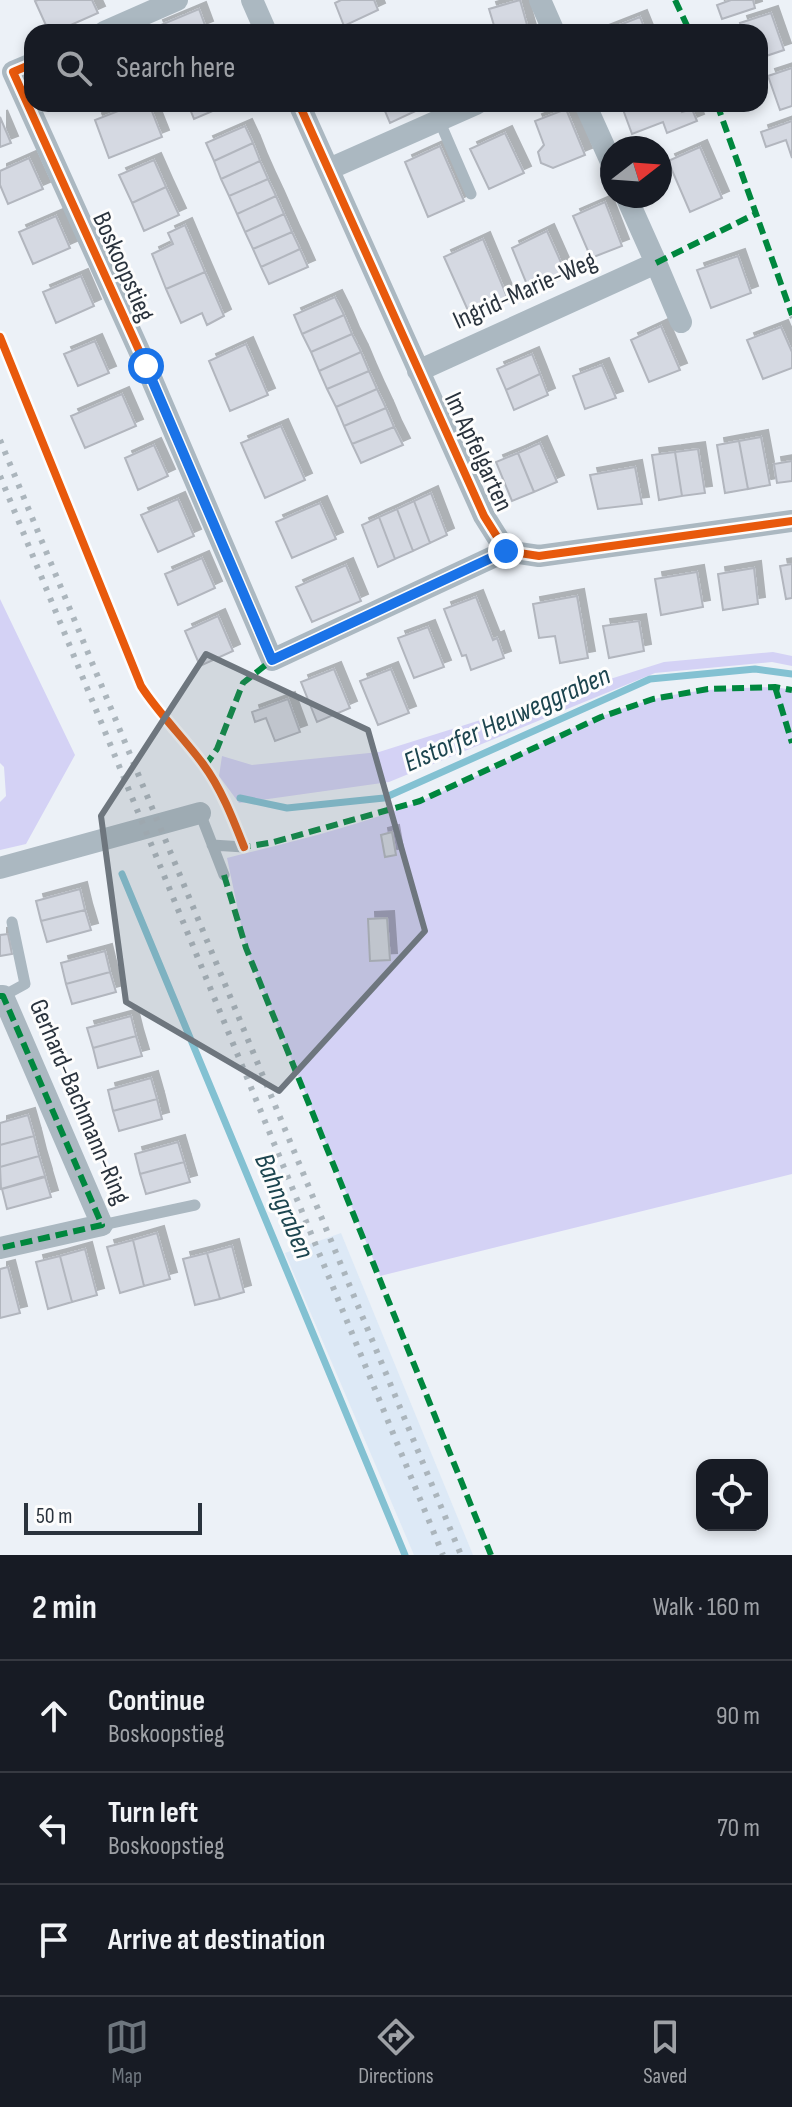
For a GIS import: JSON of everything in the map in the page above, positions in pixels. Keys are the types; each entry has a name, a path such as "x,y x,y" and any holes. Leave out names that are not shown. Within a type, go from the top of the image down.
{"street":[{"path":"122,24 177,0"},
{"path":"252,0 262,24"},
{"path":"540,0 550,24"},
{"name":"Boskoopstieg","path":"24,67 13,72 24,96"},
{"name":"Boskoopstieg","path":"31,112 146,366 272,660 506,551"},
{"name":"Im Apfelgarten","path":"303,112 484,516 506,551 539,556 792,521"},
{"path":"329,169 458,112"},
{"path":"589,112 600,137"},
{"path":"631,208 681,322"},
{"name":"Ingrid-Marie-Weg","path":"418,371 656,263"},
{"path":"0,868 200,813"},
{"name":"Gerhard-Bachmann-Ring","path":"0,1248 102,1225 1,996"}],"lane":[{"path":"439,120 471,194"},
{"path":"200,813 224,875"},
{"path":"212,845 244,847"},
{"path":"1,996 25,984 12,922"},
{"path":"102,1225 195,1205"}],"highlighted area":[{"path":"206,654 368,730 425,931 279,1091 126,1002 101,816"}],"shaded area":[{"path":"0,599 75,755 26,844 0,850 0,802 6,796 4,767 0,763"},
{"path":"773,652 792,656 792,666 772,662 655,673 389,782 239,803 219,776 222,756 252,765 379,752 664,662"},
{"path":"775,687 792,690 792,1174 380,1276 246,948 227,858 325,833 397,810 449,789 564,732 624,708 684,693"},
{"path":"341,1233 473,1555 414,1555 285,1253"}],"building":[{"path":"92,0 98,13 73,24 45,24 35,1"},
{"path":"341,0 374,0 378,10 343,24 335,3"},
{"path":"520,0 527,24 494,24 489,9"},
{"path":"731,0 753,0 755,8 722,19 717,5"},
{"path":"199,9 205,24 163,24"},
{"path":"771,13 784,50 768,55 768,24 740,23"},
{"path":"640,17 643,24 622,24"},
{"path":"792,68 792,106 780,110 768,76"},
{"path":"116,112 152,112 162,137 109,158 95,120"},
{"path":"191,112 210,112 194,119"},
{"path":"385,112 413,112 390,123"},
{"path":"558,112 567,112 585,155 553,168 541,163 538,152 544,145 535,121"},
{"path":"624,112 693,112 697,121 667,133 663,122 632,134"},
{"path":"0,117 11,143 0,147"},
{"path":"792,121 792,158 786,140 766,147 761,132"},
{"path":"245,126 253,143 214,161 206,143"},
{"path":"505,133 524,173 489,189 470,149"},
{"path":"253,143 260,161 221,179 214,161"},
{"path":"440,146 464,201 428,217 405,162"},
{"path":"700,147 722,198 690,212 672,170 672,159"},
{"path":"29,158 43,189 8,204 0,185 0,171"},
{"path":"154,160 166,187 132,203 119,175"},
{"path":"260,161 268,179 229,196 221,179"},
{"path":"268,179 276,196 237,214 229,196"},
{"path":"166,187 179,215 144,231 132,203"},
{"path":"276,196 284,214 245,232 237,214"},
{"path":"600,204 600,208 607,208 622,246 591,258 573,216"},
{"path":"284,214 292,232 253,249 245,232"},
{"path":"56,216 70,248 33,264 19,232"},
{"path":"185,225 205,272 166,289 152,254 173,244 168,233"},
{"path":"547,231 567,276 530,292 512,248"},
{"path":"292,232 300,249 261,267 253,249"},
{"path":"483,239 508,299 470,315 444,257"},
{"path":"300,249 308,267 269,284 261,267"},
{"path":"738,256 751,293 711,308 697,270"},
{"path":"205,272 224,316 207,325 202,313 181,323 166,289"},
{"path":"81,276 94,306 56,323 43,292"},
{"path":"335,297 344,315 302,334 294,315"},
{"path":"344,315 352,334 311,352 302,334"},
{"path":"661,326 680,370 649,382 631,340"},
{"path":"781,327 792,352 792,368 763,379 747,340"},
{"path":"352,334 361,352 319,371 311,352"},
{"path":"95,341 109,373 78,386 64,354"},
{"path":"246,344 268,395 230,411 209,361"},
{"path":"361,352 369,371 327,389 319,371"},
{"path":"532,354 540,374 506,390 497,369"},
{"path":"602,365 616,398 585,409 573,376"},
{"path":"369,371 377,389 336,407 327,389"},
{"path":"540,374 548,395 514,410 506,390"},
{"path":"377,389 386,408 344,426 336,407"},
{"path":"122,394 136,426 85,448 71,416"},
{"path":"386,408 394,427 352,444 344,426"},
{"path":"281,426 305,480 265,498 241,443"},
{"path":"394,427 403,445 361,463 352,444"},
{"path":"761,437 770,485 748,489 739,441"},
{"path":"739,441 748,489 725,493 717,445"},
{"path":"540,443 557,482 534,492 518,453"},
{"path":"154,445 168,476 138,490 125,458"},
{"path":"698,449 705,493 682,496 675,452"},
{"path":"675,452 682,496 659,500 652,455"},
{"path":"518,453 534,492 512,501 496,462"},
{"path":"792,461 792,481 777,483 774,464"},
{"path":"635,467 642,504 598,509 590,475"},
{"path":"431,493 447,535 430,543 414,501"},
{"path":"178,499 194,536 158,552 141,515"},
{"path":"414,501 430,543 413,551 397,509"},
{"path":"320,503 336,539 292,558 276,522"},
{"path":"397,509 413,551 395,559 379,517"},
{"path":"379,517 395,559 378,567 362,525"},
{"path":"202,558 215,588 178,605 165,574"},
{"path":"792,564 792,598 786,599 780,566"},
{"path":"346,565 361,601 312,622 296,587"},
{"path":"754,568 758,604 723,610 718,574"},
{"path":"697,572 703,607 661,615 655,579"},
{"path":"577,596 588,658 560,663 555,636 539,638 533,604"},
{"path":"476,597 493,640 497,638 504,658 471,670 466,655 462,656 444,609"},
{"path":"218,616 233,651 200,666 185,631"},
{"path":"639,621 644,651 609,658 603,626"},
{"path":"428,627 444,667 414,678 398,638"},
{"path":"334,669 350,708 317,722 301,682"},
{"path":"391,669 409,713 378,725 360,681"},
{"path":"288,699 300,732 275,741 266,718 255,722 252,712"},
{"path":"392,832 396,855 385,857 381,835"},
{"path":"80,889 85,910 41,921 36,901"},
{"path":"85,910 91,930 47,942 41,921"},
{"path":"387,918 390,960 370,961 368,919"},
{"path":"8,934 12,954 0,956 0,935"},
{"path":"105,951 110,972 66,984 61,963"},
{"path":"110,972 116,992 72,1004 66,984"},
{"path":"131,1016 136,1036 93,1048 87,1028"},
{"path":"136,1036 142,1056 98,1068 93,1048"},
{"path":"151,1078 157,1099 113,1111 108,1090"},
{"path":"157,1099 162,1119 119,1131 113,1111"},
{"path":"28,1115 34,1136 0,1145 0,1123"},
{"path":"34,1136 39,1156 0,1167 0,1145"},
{"path":"178,1142 184,1162 140,1174 135,1154"},
{"path":"39,1156 45,1176 1,1189 0,1167"},
{"path":"184,1162 190,1182 146,1194 140,1174"},
{"path":"45,1177 51,1197 7,1209 2,1189"},
{"path":"157,1233 170,1279 144,1286 133,1240"},
{"path":"133,1240 144,1286 120,1293 107,1247"},
{"path":"232,1246 244,1292 220,1299 207,1253"},
{"path":"85,1249 97,1295 72,1302 60,1256"},
{"path":"207,1253 220,1299 195,1305 183,1259"},
{"path":"60,1256 72,1302 48,1309 36,1262"},
{"path":"8,1267 20,1313 0,1318 0,1269"}],"waterway":[{"name":"Elstorfer Heuweggraben","path":"240,798 287,808 384,798 650,679 755,669 792,674"},
{"name":"Bahngraben","path":"122,874 405,1555"}],"railway":[{"path":"0,440 461,1555"},
{"path":"0,476 443,1555"}],"marked path":[{"path":"675,0 686,24"},
{"path":"720,112 792,315"},
{"path":"656,263 757,213"},
{"path":"205,766 217,749 243,683 272,660"},
{"path":"775,687 792,743"},
{"path":"242,842 244,847 274,842 420,801 601,717 653,699 708,689 775,687 792,690"},
{"path":"224,875 246,948 491,1555"},
{"path":"0,996 3,996 102,1225 0,1248"}],"cycle path":[{"path":"24,67 13,72 24,96"},
{"path":"31,112 146,366 272,660 506,551"},
{"path":"303,112 484,516 506,551 539,556 792,521"},
{"path":"0,337 141,686 209,773 244,847"}],"route":[{"path":"146,366 272,660 506,551"}]}
